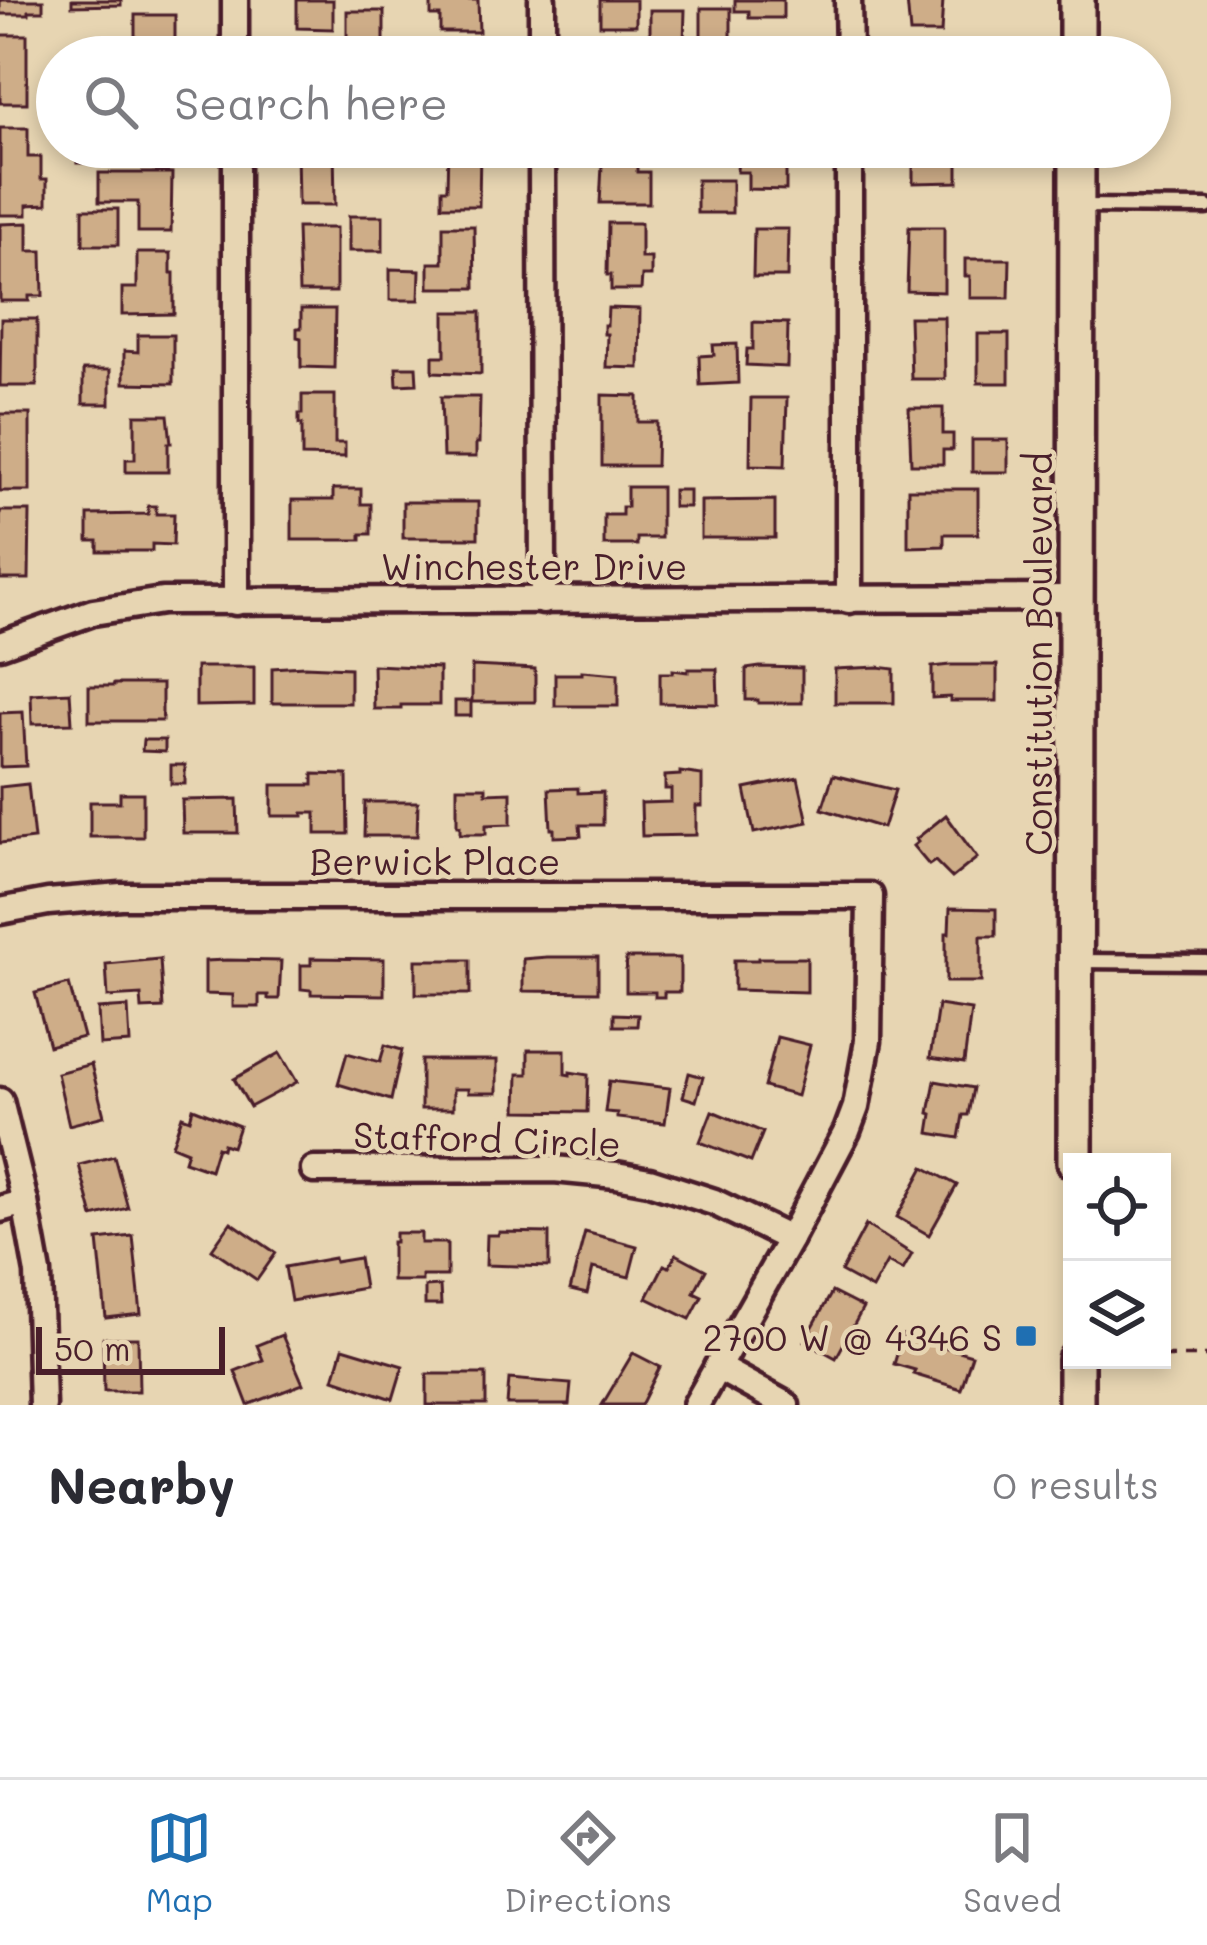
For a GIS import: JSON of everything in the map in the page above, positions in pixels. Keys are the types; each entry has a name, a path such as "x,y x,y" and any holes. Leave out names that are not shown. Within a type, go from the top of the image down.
{"main road":[{"path":"1077,36 1078,0"},
{"name":"Constitution Boulevard","path":"1076,1153 1077,168"},
{"path":"1076,1369 1076,1405"}],"street":[{"path":"235,0 236,36"},
{"path":"542,0 542,36"},
{"path":"848,0 848,36"},
{"path":"236,168 236,602"},
{"path":"542,168 543,601"},
{"path":"849,168 849,600"},
{"name":"Winchester Drive","path":"0,645 116,606 162,601 1076,598"},
{"name":"Berwick Place","path":"0,911 121,896 870,896 869,1021 862,1084 847,1131 790,1239"},
{"path":"0,1101 34,1246 41,1303 42,1405"},
{"name":"Stafford Circle","path":"314,1170 554,1169 616,1175 714,1202 790,1239"},
{"path":"0,1209 26,1202"},
{"path":"696,1405 790,1239"},
{"path":"717,1367 786,1405"}],"lane":[{"path":"1077,206 1207,207"},
{"path":"1075,962 1207,962"}],"path":[{"path":"1171,1356 1207,1356"}],"building":[{"path":"0,0 43,0 43,11 0,14"},
{"path":"72,0 121,0 121,5 72,6"},
{"path":"297,0 333,0 333,29 297,28"},
{"path":"431,0 478,0 479,32 440,32 440,16 431,16"},
{"path":"600,0 636,0 636,25 600,25"},
{"path":"735,0 783,0 783,18 749,18 749,11 735,11"},
{"path":"907,0 943,0 941,33 910,33"},
{"path":"701,8 731,8 731,36 701,36"},
{"path":"650,10 685,10 684,36 650,36"},
{"path":"347,11 384,11 384,36 347,36"},
{"path":"135,15 175,15 175,36 135,36"},
{"path":"0,35 27,35 27,103 0,103"},
{"path":"0,128 28,128 28,157 36,157 41,179 47,179 47,204 27,205 27,215 0,215"},
{"path":"297,168 334,168 335,205 298,205"},
{"path":"448,168 480,168 479,206 442,206 442,189 447,189"},
{"path":"602,168 649,172 649,203 600,203"},
{"path":"737,168 786,168 786,190 748,189 748,172 737,172"},
{"path":"913,168 958,168 958,182 913,183"},
{"path":"99,173 172,173 171,232 138,232 138,202 99,202"},
{"path":"697,180 732,180 732,213 697,213"},
{"path":"83,209 118,209 118,245 83,245"},
{"path":"349,216 383,216 383,251 349,251"},
{"path":"28,223 28,251 42,251 43,296 0,301 0,224"},
{"path":"608,223 641,223 641,258 651,258 651,276 642,276 641,290 611,290"},
{"path":"443,226 474,226 475,288 429,288 429,263 443,263"},
{"path":"909,227 944,227 944,292 907,291"},
{"path":"297,228 336,228 336,292 299,292"},
{"path":"754,229 788,229 787,277 753,277"},
{"path":"137,253 171,253 174,314 122,315 122,288 137,288"},
{"path":"965,259 1010,259 1009,298 970,298"},
{"path":"390,269 420,270 419,300 390,300"},
{"path":"608,308 640,309 639,368 606,367"},
{"path":"301,309 335,309 334,368 301,367 297,328 301,328"},
{"path":"445,312 481,312 481,374 433,372 433,356 445,356"},
{"path":"909,317 944,317 945,379 911,379"},
{"path":"1,319 37,319 37,386 0,386"},
{"path":"753,322 788,323 787,367 746,365 747,349 753,349"},
{"path":"978,334 1009,334 1009,383 978,383"},
{"path":"138,335 173,335 173,384 124,383 124,351 138,352"},
{"path":"737,344 738,383 700,385 699,356 714,355 713,345"},
{"path":"396,367 416,367 417,384 397,385"},
{"path":"83,370 110,370 110,404 83,404"},
{"path":"302,395 335,395 335,443 345,443 345,457 302,456"},
{"path":"602,395 638,396 638,422 657,422 656,466 602,466"},
{"path":"441,397 480,397 476,457 443,457"},
{"path":"751,398 787,398 785,466 750,465"},
{"path":"909,408 943,408 943,434 953,434 953,450 943,450 943,464 911,464"},
{"path":"0,414 30,414 30,491 0,491"},
{"path":"135,415 168,415 168,472 126,472 126,459 135,459"},
{"path":"972,440 1008,440 1008,472 972,472"},
{"path":"627,487 661,487 661,538 637,538 637,545 604,545 604,515 622,515"},
{"path":"333,489 361,489 361,504 371,504 371,534 361,534 361,540 292,540 292,500 333,500"},
{"path":"908,489 978,489 978,534 944,534 944,546 908,547"},
{"path":"673,490 689,490 689,507 673,507"},
{"path":"775,500 775,538 701,538 701,501"},
{"path":"403,502 478,502 478,538 403,538"},
{"path":"148,506 156,506 156,514 174,514 173,545 152,544 152,551 98,551 98,541 88,541 88,515 148,514"},
{"path":"0,511 30,511 29,579 0,579"},
{"path":"373,665 439,668 439,705 374,709"},
{"path":"997,665 997,701 932,698 932,667"},
{"path":"472,666 535,669 535,702 472,702"},
{"path":"196,667 254,667 254,705 196,706"},
{"path":"272,668 350,668 350,703 272,703"},
{"path":"802,668 802,703 746,700 746,669"},
{"path":"717,669 718,704 660,703 660,673"},
{"path":"835,669 894,669 894,703 835,703"},
{"path":"555,674 618,674 618,706 555,706"},
{"path":"162,684 162,721 89,721 89,686"},
{"path":"70,692 72,723 32,724 31,694"},
{"path":"455,701 471,701 471,716 455,716"},
{"path":"23,712 26,766 0,767 0,713"},
{"path":"143,740 165,740 165,752 142,751"},
{"path":"171,765 185,765 185,784 171,784"},
{"path":"313,774 347,775 348,834 316,834 316,813 272,816 272,785 313,785"},
{"path":"702,775 696,835 642,836 641,803 671,802 665,776"},
{"path":"833,775 895,790 883,828 822,809"},
{"path":"798,778 808,822 754,833 745,789"},
{"path":"28,784 34,839 0,843 0,787"},
{"path":"457,787 511,792 511,824 486,825 486,834 460,834"},
{"path":"578,788 578,793 603,792 603,825 580,825 581,836 554,837 549,789"},
{"path":"120,793 143,793 143,837 90,837 90,802 120,802"},
{"path":"237,799 238,833 183,833 182,800"},
{"path":"365,802 418,802 417,836 364,836"},
{"path":"946,815 977,858 952,878 935,861 929,865 913,846"},
{"path":"950,908 996,909 996,936 981,936 981,982 946,982"},
{"path":"598,957 598,992 523,991 523,959"},
{"path":"311,958 384,959 384,995 311,994 301,989 301,965 311,965"},
{"path":"626,958 680,958 680,992 655,997 655,992 626,992"},
{"path":"807,958 807,992 734,990 734,960"},
{"path":"160,959 163,1008 142,1009 141,995 108,997 106,964"},
{"path":"416,960 470,960 470,994 416,994"},
{"path":"205,961 281,961 279,999 259,995 259,1007 233,1007 233,995 205,994"},
{"path":"69,984 83,1037 49,1046 35,993"},
{"path":"938,1005 971,1010 964,1063 930,1058"},
{"path":"128,1007 130,1043 100,1045 98,1009"},
{"path":"614,1014 638,1015 637,1026 614,1026"},
{"path":"777,1037 810,1045 797,1096 764,1087"},
{"path":"385,1045 402,1050 391,1100 338,1084 347,1053 380,1062"},
{"path":"528,1050 565,1050 565,1074 588,1075 587,1112 517,1111 518,1074 528,1074"},
{"path":"280,1053 297,1082 250,1107 234,1079"},
{"path":"421,1060 497,1060 497,1093 453,1089 453,1109 421,1109"},
{"path":"91,1064 104,1116 69,1125 57,1073"},
{"path":"689,1073 703,1077 696,1101 683,1097"},
{"path":"609,1081 670,1088 665,1123 617,1118 617,1113 605,1112"},
{"path":"935,1081 973,1088 959,1138 929,1133"},
{"path":"193,1108 239,1126 232,1147 217,1147 210,1170 184,1161 187,1151 172,1145 182,1116 190,1119"},
{"path":"712,1111 763,1132 751,1162 700,1142"},
{"path":"114,1156 128,1208 93,1217 79,1165"},
{"path":"924,1167 957,1185 929,1235 897,1217"},
{"path":"231,1222 276,1253 257,1280 212,1249"},
{"path":"866,1225 912,1254 903,1270 887,1262 872,1289 841,1272"},
{"path":"585,1232 637,1246 629,1277 593,1268 587,1294 570,1290"},
{"path":"395,1233 421,1233 421,1243 447,1243 447,1276 392,1281"},
{"path":"549,1233 549,1267 486,1265 487,1235"},
{"path":"133,1236 141,1314 106,1318 98,1240"},
{"path":"676,1254 706,1270 694,1292 702,1296 690,1319 647,1298 664,1265 669,1267"},
{"path":"334,1258 335,1262 359,1258 364,1288 291,1301 285,1267"},
{"path":"440,1286 441,1305 425,1305 425,1287"},
{"path":"832,1292 863,1308 836,1358 805,1341"},
{"path":"282,1335 303,1384 248,1405 235,1371 263,1360 257,1345"},
{"path":"903,1335 972,1355 961,1389 894,1364"},
{"path":"103,1338 138,1338 139,1391 104,1391"},
{"path":"343,1348 403,1366 393,1399 334,1379"},
{"path":"633,1353 660,1367 641,1405 602,1405"},
{"path":"427,1374 486,1374 486,1405 427,1405"},
{"path":"509,1379 571,1384 569,1405 507,1405"}],"place":[{"name":"2700 W @ 4346 S","path":"1026,1336"}]}
